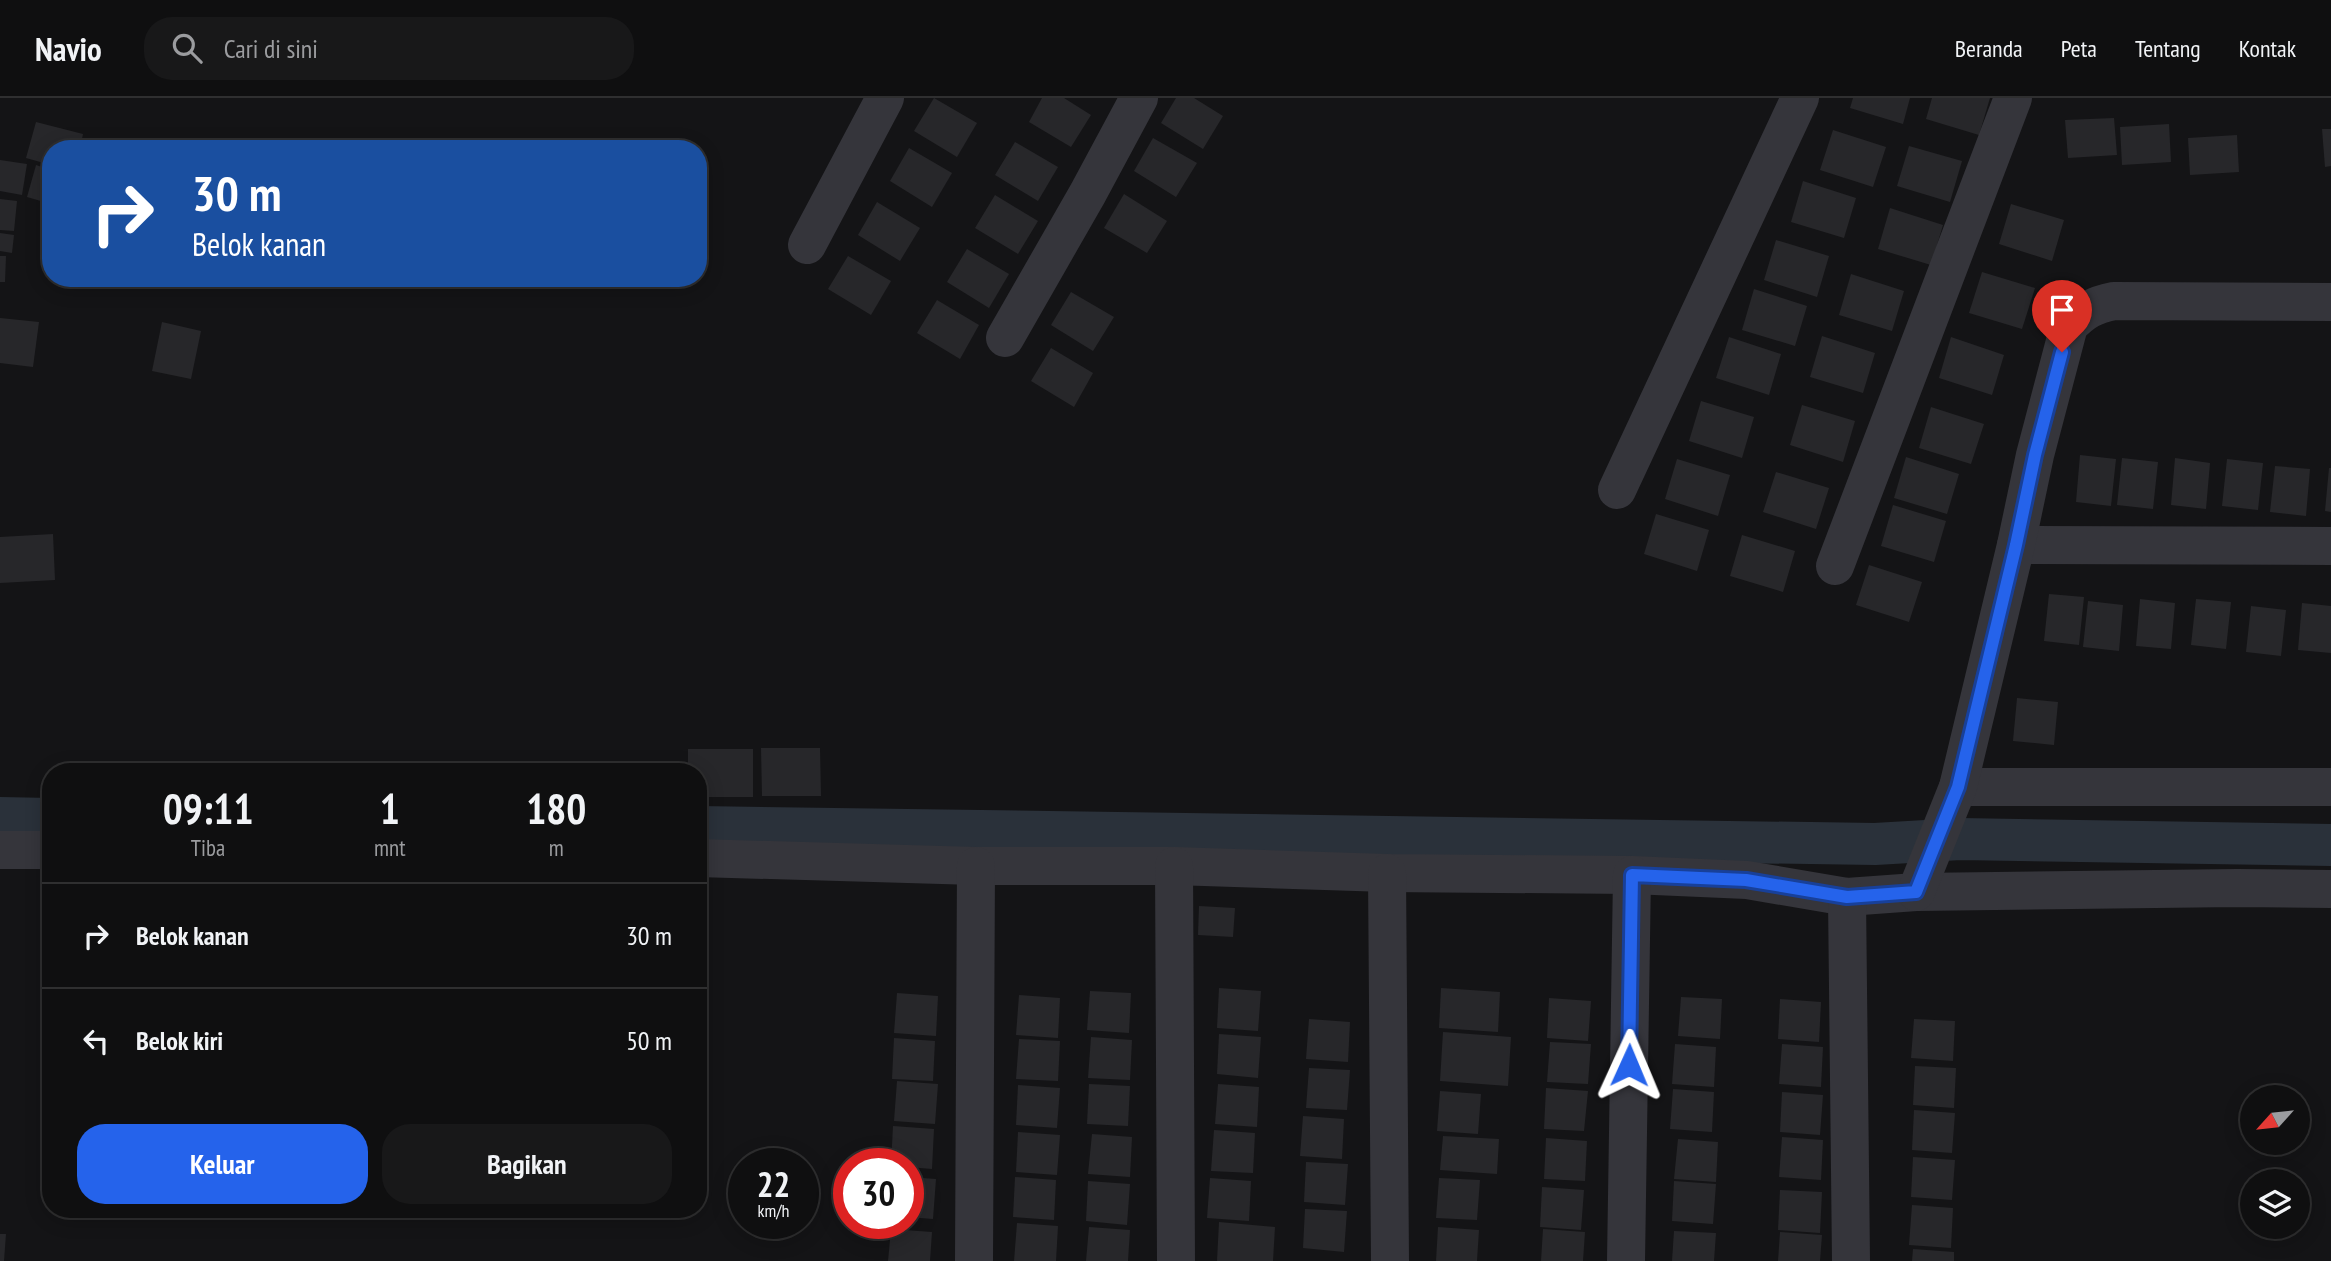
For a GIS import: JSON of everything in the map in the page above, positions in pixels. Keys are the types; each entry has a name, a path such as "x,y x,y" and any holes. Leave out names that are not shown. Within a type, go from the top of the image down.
{"street":[{"path":"807,245 885,98"},
{"path":"1005,338 1088,194 1139,98"},
{"path":"1616,489 1800,98"},
{"path":"1835,566 2012,98"},
{"path":"1922,878 1958,787 2035,455 2069,326 2081,313 2093,306 2114,301 2324,300"},
{"path":"2016,545 2331,546"},
{"path":"1958,787 2331,787"},
{"path":"0,850 42,850"},
{"path":"707,858 976,866 1174,866 1387,873 1632,875 1746,880 1847,897 1922,878 2331,889"},
{"path":"974,1261 976,866"},
{"path":"1174,866 1176,1261"},
{"path":"1387,873 1390,1261"},
{"path":"1626,1261 1632,875"},
{"path":"1847,897 1851,1261"}],"building":[{"path":"934,98 977,123 957,157 914,131"},
{"path":"1042,98 1064,98 1091,115 1071,147 1029,122"},
{"path":"1176,98 1194,98 1223,116 1203,149 1161,123"},
{"path":"1853,98 1910,98 1903,124 1850,108"},
{"path":"1932,98 1990,98 1979,135 1926,119"},
{"path":"2114,118 2117,155 2068,158 2065,120"},
{"path":"36,122 83,134 82,140 42,140 42,162 26,158"},
{"path":"2169,124 2171,162 2122,165 2120,127"},
{"path":"2322,129 2331,129 2331,166 2325,167"},
{"path":"1833,130 1886,147 1873,187 1820,170"},
{"path":"2237,135 2239,172 2190,175 2188,138"},
{"path":"1153,138 1197,163 1176,197 1134,171"},
{"path":"1015,142 1058,167 1038,201 995,175"},
{"path":"1909,146 1962,161 1950,202 1897,186"},
{"path":"909,148 952,173 932,207 890,181"},
{"path":"0,160 27,164 22,195 0,191"},
{"path":"36,165 42,167 42,201 27,197"},
{"path":"1803,181 1856,198 1844,238 1791,222"},
{"path":"1124,194 1167,221 1147,253 1104,228"},
{"path":"995,195 1038,221 1018,254 975,228"},
{"path":"0,199 17,201 14,231 0,230"},
{"path":"877,202 920,228 900,261 858,235"},
{"path":"2011,204 2064,220 2052,261 1999,244"},
{"path":"1890,208 1943,225 1931,265 1878,249"},
{"path":"0,233 14,235 12,253 0,251"},
{"path":"1776,240 1829,256 1817,297 1764,280"},
{"path":"967,249 1009,274 989,308 947,282"},
{"path":"0,256 6,256 5,282 0,282"},
{"path":"848,256 891,281 871,315 828,289"},
{"path":"1982,272 2035,288 2022,329 1969,313"},
{"path":"1851,274 1904,291 1892,331 1839,315"},
{"path":"1754,289 1807,306 1795,346 1742,330"},
{"path":"1071,292 1114,317 1093,351 1051,325"},
{"path":"937,300 979,325 960,359 917,333"},
{"path":"0,318 39,322 33,367 0,363"},
{"path":"162,322 201,331 191,379 152,371"},
{"path":"1822,336 1875,353 1863,393 1810,377"},
{"path":"1729,337 1781,354 1769,395 1716,378"},
{"path":"1951,337 2004,355 1992,395 1939,378"},
{"path":"1051,348 1093,373 1074,407 1031,381"},
{"path":"1701,401 1754,417 1742,458 1689,441"},
{"path":"1802,405 1855,421 1843,462 1790,445"},
{"path":"1931,407 1984,424 1971,464 1919,448"},
{"path":"2080,455 2116,459 2111,506 2076,502"},
{"path":"1906,457 1959,474 1947,514 1894,498"},
{"path":"2122,458 2158,462 2153,509 2117,505"},
{"path":"2175,458 2210,463 2206,509 2171,505"},
{"path":"1677,459 1730,475 1718,516 1665,499"},
{"path":"2227,459 2263,463 2258,510 2222,506"},
{"path":"2275,466 2310,469 2306,516 2270,512"},
{"path":"2331,468 2331,512 2325,511"},
{"path":"1776,472 1829,488 1816,529 1763,512"},
{"path":"1893,505 1946,521 1934,562 1881,546"},
{"path":"1656,514 1709,530 1697,571 1644,554"},
{"path":"53,534 55,580 0,583 0,537"},
{"path":"1742,535 1795,551 1783,592 1730,576"},
{"path":"1869,565 1922,582 1909,622 1856,605"},
{"path":"2049,594 2084,597 2079,645 2044,641"},
{"path":"2140,599 2175,603 2171,649 2136,646"},
{"path":"2196,599 2231,602 2226,649 2191,645"},
{"path":"2088,601 2123,605 2119,651 2083,647"},
{"path":"2302,603 2331,606 2331,653 2298,650"},
{"path":"2251,606 2286,610 2281,656 2246,652"},
{"path":"2017,698 2058,702 2054,745 2013,741"},
{"path":"761,748 820,748 821,796 762,796"},
{"path":"688,749 753,749 753,797 707,797 707,763 688,763"},
{"path":"1199,906 1235,908 1233,937 1198,935"},
{"path":"1219,988 1261,991 1258,1031 1217,1028"},
{"path":"1441,988 1500,992 1498,1032 1439,1028"},
{"path":"1090,991 1131,993 1129,1033 1087,1030"},
{"path":"897,993 938,996 936,1036 894,1033"},
{"path":"1019,995 1060,998 1058,1038 1016,1035"},
{"path":"1681,997 1722,999 1720,1039 1678,1036"},
{"path":"1549,998 1591,1001 1588,1041 1547,1038"},
{"path":"1780,999 1821,1002 1819,1042 1778,1039"},
{"path":"1309,1019 1350,1022 1348,1062 1306,1059"},
{"path":"1914,1019 1955,1021 1953,1061 1911,1058"},
{"path":"1443,1032 1511,1037 1508,1086 1440,1081"},
{"path":"1219,1034 1261,1037 1258,1078 1217,1074"},
{"path":"1091,1037 1132,1040 1130,1080 1088,1078"},
{"path":"894,1038 935,1041 933,1081 892,1079"},
{"path":"1019,1039 1060,1041 1058,1081 1016,1079"},
{"path":"1550,1042 1591,1044 1588,1084 1547,1082"},
{"path":"1675,1044 1716,1047 1714,1087 1672,1084"},
{"path":"1782,1044 1823,1047 1821,1087 1779,1084"},
{"path":"1915,1066 1956,1068 1954,1108 1913,1105"},
{"path":"1309,1068 1350,1070 1347,1110 1306,1108"},
{"path":"897,1081 938,1084 935,1124 894,1121"},
{"path":"1089,1084 1130,1086 1128,1126 1087,1124"},
{"path":"1218,1084 1259,1087 1257,1127 1215,1124"},
{"path":"1018,1085 1060,1088 1057,1128 1016,1125"},
{"path":"1546,1088 1588,1091 1584,1131 1544,1129"},
{"path":"1673,1089 1714,1092 1712,1132 1670,1129"},
{"path":"1440,1091 1481,1094 1478,1134 1437,1131"},
{"path":"1782,1092 1823,1095 1820,1135 1780,1132"},
{"path":"1914,1110 1955,1113 1952,1153 1912,1150"},
{"path":"1303,1116 1344,1119 1342,1159 1300,1156"},
{"path":"893,1126 934,1129 932,1169 924,1168 924,1148 892,1148"},
{"path":"1214,1130 1255,1133 1253,1173 1211,1171"},
{"path":"1018,1132 1060,1135 1057,1175 1016,1172"},
{"path":"1092,1134 1132,1137 1130,1177 1088,1174"},
{"path":"1443,1136 1499,1139 1497,1174 1440,1170"},
{"path":"1782,1137 1823,1140 1821,1180 1779,1177"},
{"path":"1546,1138 1587,1141 1585,1181 1544,1179"},
{"path":"1678,1139 1718,1142 1716,1182 1674,1179"},
{"path":"1913,1157 1955,1160 1952,1200 1911,1197"},
{"path":"1306,1162 1348,1164 1345,1205 1304,1202"},
{"path":"1015,1177 1056,1180 1054,1220 1013,1217"},
{"path":"924,1178 936,1179 933,1219 924,1218"},
{"path":"1210,1178 1251,1181 1249,1221 1207,1218"},
{"path":"1439,1178 1480,1180 1477,1220 1436,1218"},
{"path":"1088,1181 1130,1184 1127,1225 1086,1221"},
{"path":"1674,1181 1716,1184 1713,1224 1672,1221"},
{"path":"1542,1187 1584,1190 1581,1230 1540,1227"},
{"path":"1780,1190 1822,1192 1820,1233 1778,1230"},
{"path":"1912,1205 1953,1208 1951,1248 1909,1245"},
{"path":"1305,1209 1347,1211 1344,1252 1303,1248"},
{"path":"1219,1222 1275,1227 1273,1261 1217,1261"},
{"path":"1017,1223 1058,1226 1056,1261 1014,1261"},
{"path":"1089,1227 1130,1230 1128,1261 1086,1261"},
{"path":"1438,1227 1479,1230 1477,1261 1436,1261"},
{"path":"1543,1229 1585,1232 1583,1261 1541,1261"},
{"path":"924,1231 932,1232 930,1261 888,1261 890,1239 924,1239"},
{"path":"1674,1231 1716,1233 1714,1261 1672,1261"},
{"path":"1780,1232 1822,1235 1820,1261 1778,1261"},
{"path":"0,1234 6,1234 4,1261 0,1261"},
{"path":"1913,1249 1954,1252 1954,1261 1912,1261"}],"waterway":[{"path":"0,818 42,819"},
{"path":"707,827 1875,844 1960,839 2331,845"}],"route":[{"path":"1629,1065 1632,875 1746,880 1847,897 1916,892 1958,787 2035,455 2062,352"}]}
